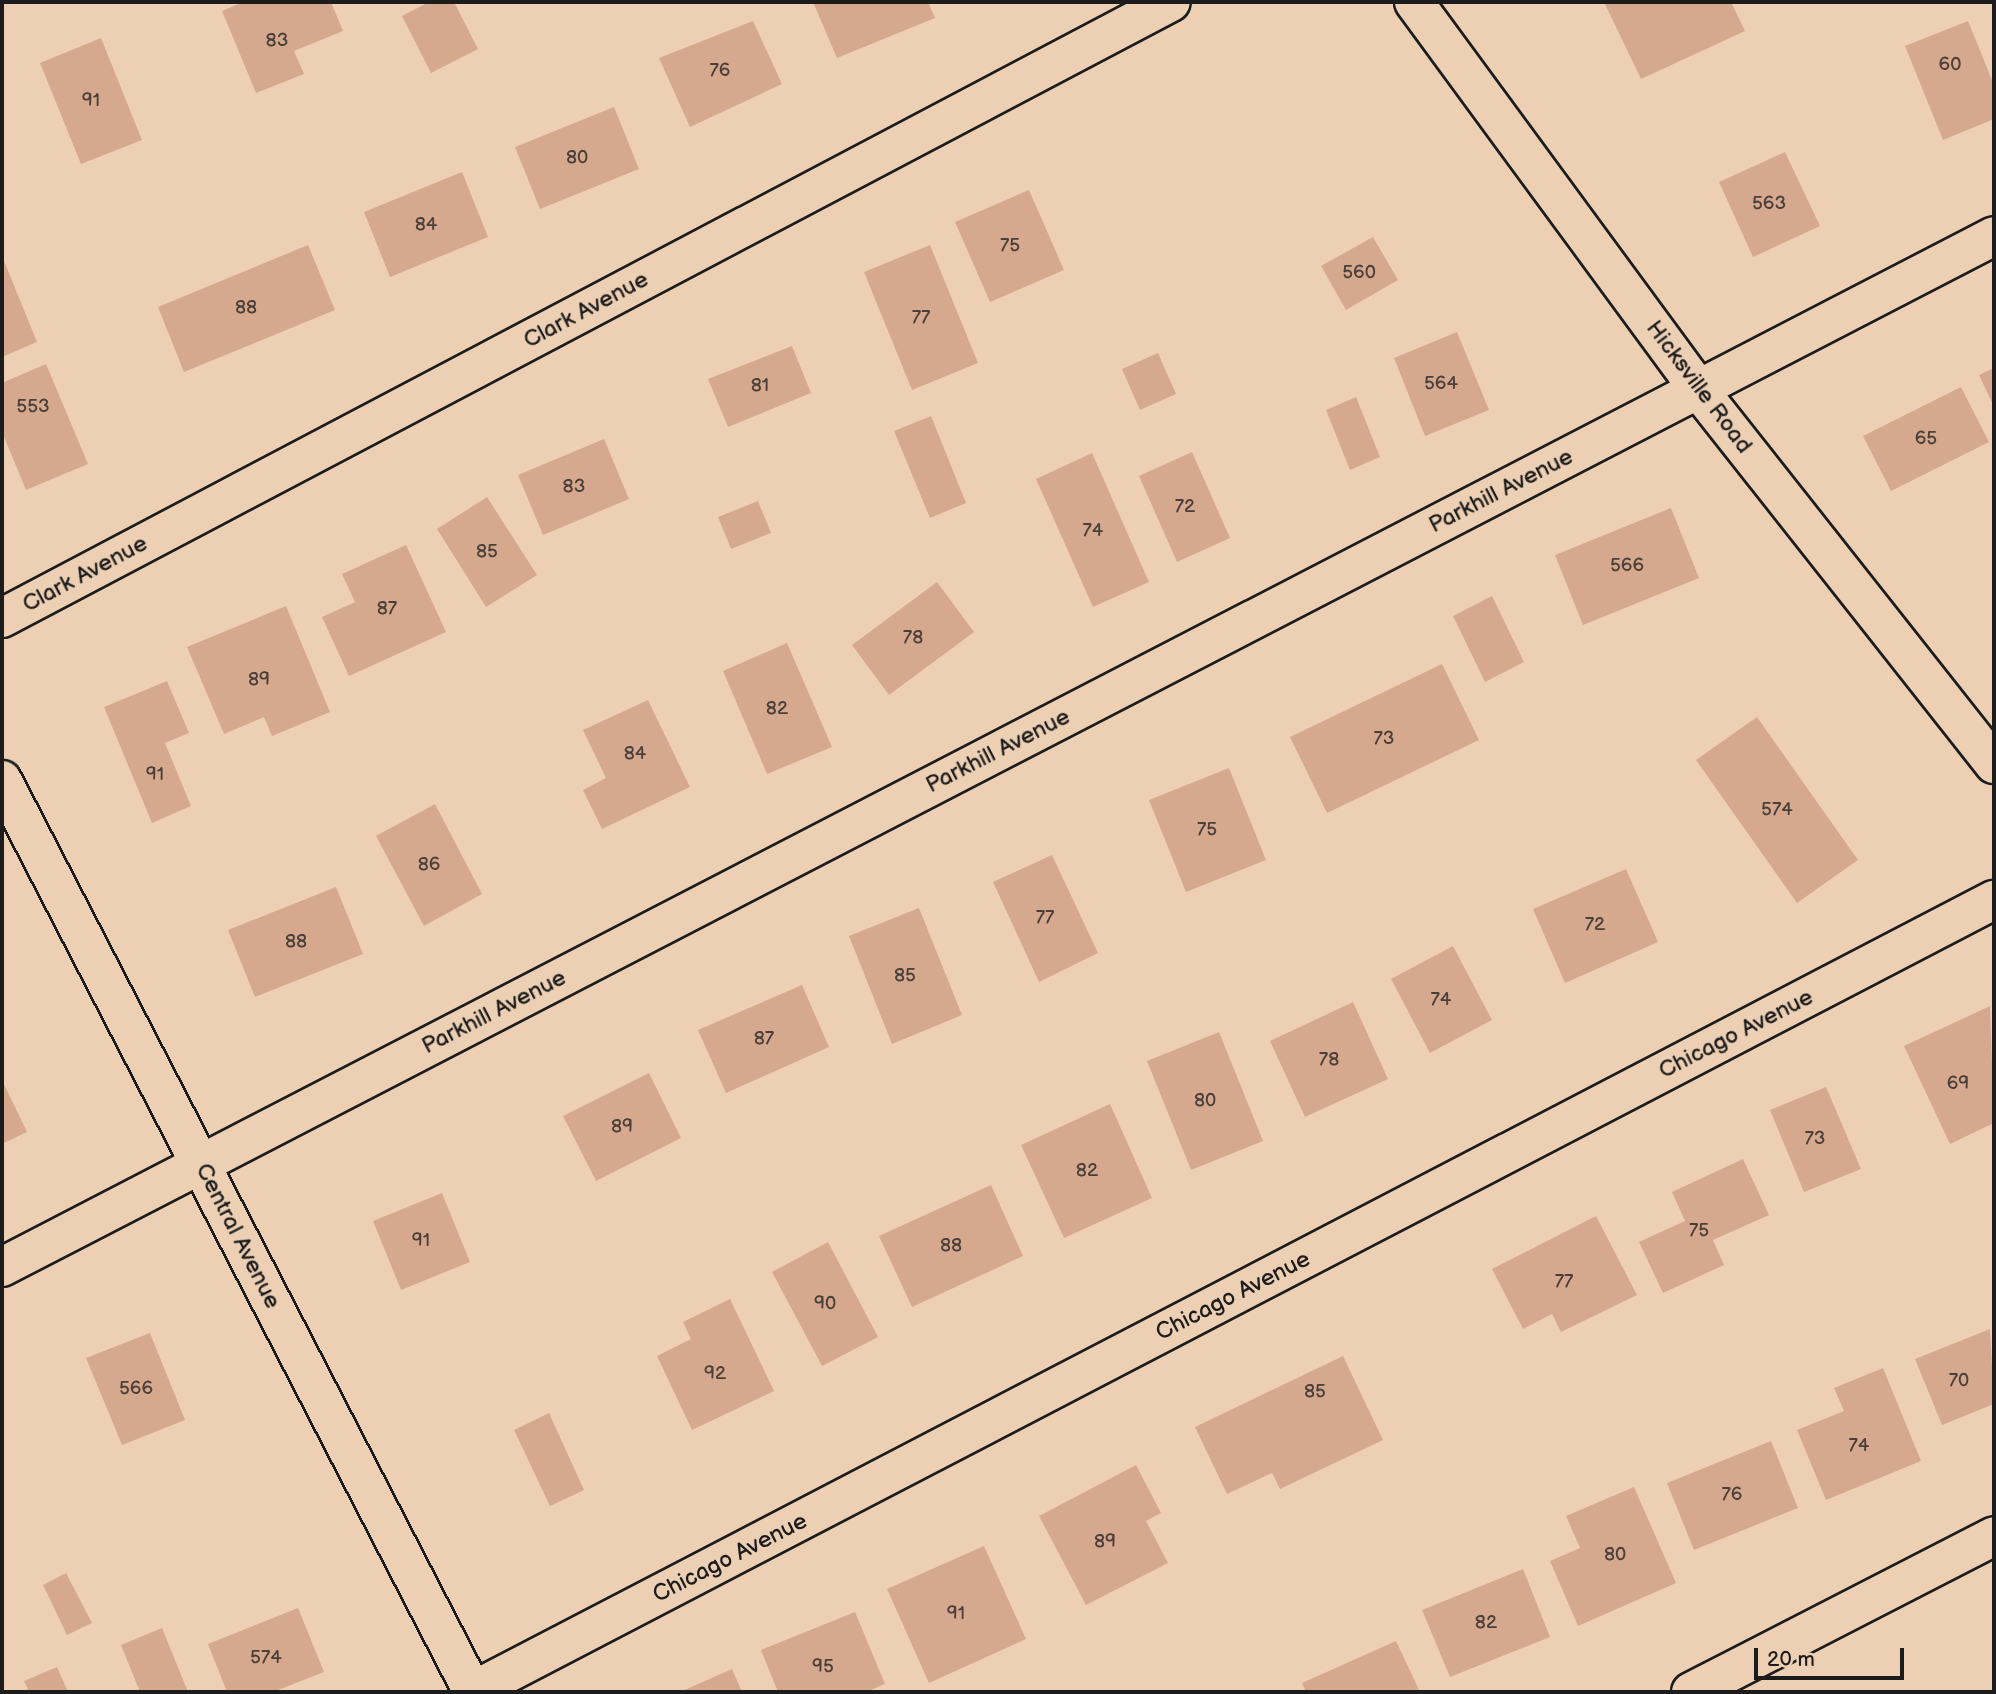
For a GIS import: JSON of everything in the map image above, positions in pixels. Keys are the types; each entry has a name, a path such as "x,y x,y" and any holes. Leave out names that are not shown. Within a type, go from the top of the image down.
{"street":[{"name":"Clark Avenue","path":"2,618 1171,2"},
{"name":"Hicksville Road","path":"1414,2 1698,389 1994,764"},
{"name":"Parkhill Avenue","path":"2,1267 1994,236"},
{"name":"Central Avenue","path":"2,780 472,1692"},
{"name":"Chicago Avenue","path":"472,1692 1994,900"},
{"path":"1691,1692 1994,1536"}],"building":[{"path":"243,2 331,2 343,31 294,51 304,74 256,93 222,11"},
{"path":"429,2 454,2 478,49 431,73 402,16"},
{"path":"813,2 928,2 935,18 837,58"},
{"path":"1604,2 1731,2 1745,31 1641,79"},
{"path":"753,21 782,84 690,127 659,58"},
{"path":"1968,21 1994,85 1994,119 1943,140 1905,46"},
{"path":"101,38 142,140 81,164 40,63"},
{"path":"614,107 639,169 540,209 515,147"},
{"path":"1785,152 1820,226 1753,257 1719,182"},
{"path":"462,172 488,237 390,277 364,212"},
{"path":"1029,190 1064,270 990,302 955,222"},
{"path":"1373,237 1398,280 1346,310 1321,266"},
{"path":"308,245 335,310 184,372 158,307"},
{"path":"930,245 978,363 912,390 864,272"},
{"path":"2,256 37,342 2,357"},
{"path":"1457,332 1489,410 1425,436 1394,358"},
{"path":"792,346 811,393 728,427 708,379"},
{"path":"1158,353 1176,394 1140,410 1122,369"},
{"path":"46,364 88,464 26,490 2,432 2,383"},
{"path":"1994,368 1994,407 1979,375"},
{"path":"1961,387 1989,442 1891,491 1863,436"},
{"path":"1356,397 1380,457 1350,470 1326,410"},
{"path":"931,416 966,503 930,518 894,431"},
{"path":"604,439 629,499 543,535 518,475"},
{"path":"1192,452 1230,538 1177,562 1139,476"},
{"path":"1092,453 1149,582 1093,607 1036,479"},
{"path":"487,497 537,575 486,607 437,529"},
{"path":"758,501 771,533 731,549 718,517"},
{"path":"1671,508 1699,578 1583,625 1555,555"},
{"path":"406,545 446,632 349,676 322,617 355,602 342,574"},
{"path":"937,582 974,632 889,695 852,645"},
{"path":"1492,596 1524,662 1485,682 1453,616"},
{"path":"286,606 330,712 272,736 264,717 224,734 187,647"},
{"path":"787,643 832,747 767,774 723,671"},
{"path":"1442,664 1479,740 1327,813 1290,737"},
{"path":"167,681 189,733 165,743 191,806 152,823 104,707"},
{"path":"648,700 690,787 602,829 583,790 606,778 583,730"},
{"path":"1757,717 1858,860 1797,903 1696,760"},
{"path":"1229,768 1266,860 1186,892 1149,800"},
{"path":"435,804 482,894 424,926 376,836"},
{"path":"1052,855 1098,953 1039,982 993,882"},
{"path":"1626,869 1658,942 1565,983 1533,909"},
{"path":"336,887 363,954 255,997 228,930"},
{"path":"919,908 962,1015 892,1044 849,936"},
{"path":"1453,946 1492,1020 1430,1053 1391,979"},
{"path":"802,985 829,1047 726,1093 698,1030"},
{"path":"1353,1002 1388,1079 1305,1117 1270,1041"},
{"path":"1990,1006 1994,1123 1950,1144 1904,1046"},
{"path":"1219,1032 1263,1141 1191,1170 1147,1061"},
{"path":"649,1073 681,1138 596,1181 563,1116"},
{"path":"2,1080 27,1132 2,1144"},
{"path":"1826,1087 1861,1169 1804,1192 1770,1110"},
{"path":"1110,1104 1152,1198 1064,1238 1021,1145"},
{"path":"1743,1159 1769,1215 1713,1240 1724,1265 1663,1293 1639,1242 1685,1221 1672,1192"},
{"path":"991,1185 1023,1256 912,1307 879,1236"},
{"path":"442,1193 470,1262 401,1290 373,1221"},
{"path":"1596,1216 1637,1295 1561,1332 1552,1314 1523,1329 1492,1269"},
{"path":"828,1242 878,1337 822,1366 772,1272"},
{"path":"730,1299 774,1391 692,1430 657,1356 691,1339 683,1322"},
{"path":"1990,1329 1994,1404 1942,1425 1915,1359"},
{"path":"150,1333 185,1420 122,1445 86,1358"},
{"path":"1343,1356 1383,1440 1280,1489 1272,1473 1227,1494 1195,1427"},
{"path":"1883,1368 1921,1461 1826,1500 1797,1430 1844,1411 1834,1388"},
{"path":"549,1413 584,1490 550,1506 514,1430"},
{"path":"1771,1441 1798,1508 1694,1550 1667,1483"},
{"path":"1136,1465 1161,1513 1146,1521 1168,1563 1086,1605 1039,1516"},
{"path":"1634,1487 1676,1583 1578,1626 1550,1561 1580,1548 1566,1516"},
{"path":"984,1546 1026,1639 929,1683 887,1589"},
{"path":"1523,1569 1550,1637 1450,1677 1422,1610"},
{"path":"66,1573 92,1623 67,1635 43,1585"},
{"path":"298,1608 324,1672 273,1692 227,1692 208,1644"},
{"path":"855,1612 885,1684 866,1692 778,1692 761,1650"},
{"path":"162,1628 188,1692 140,1692 121,1645"},
{"path":"1396,1641 1420,1692 1306,1692 1302,1683"},
{"path":"57,1667 68,1692 29,1692 24,1681"},
{"path":"732,1669 742,1692 680,1692"}]}
